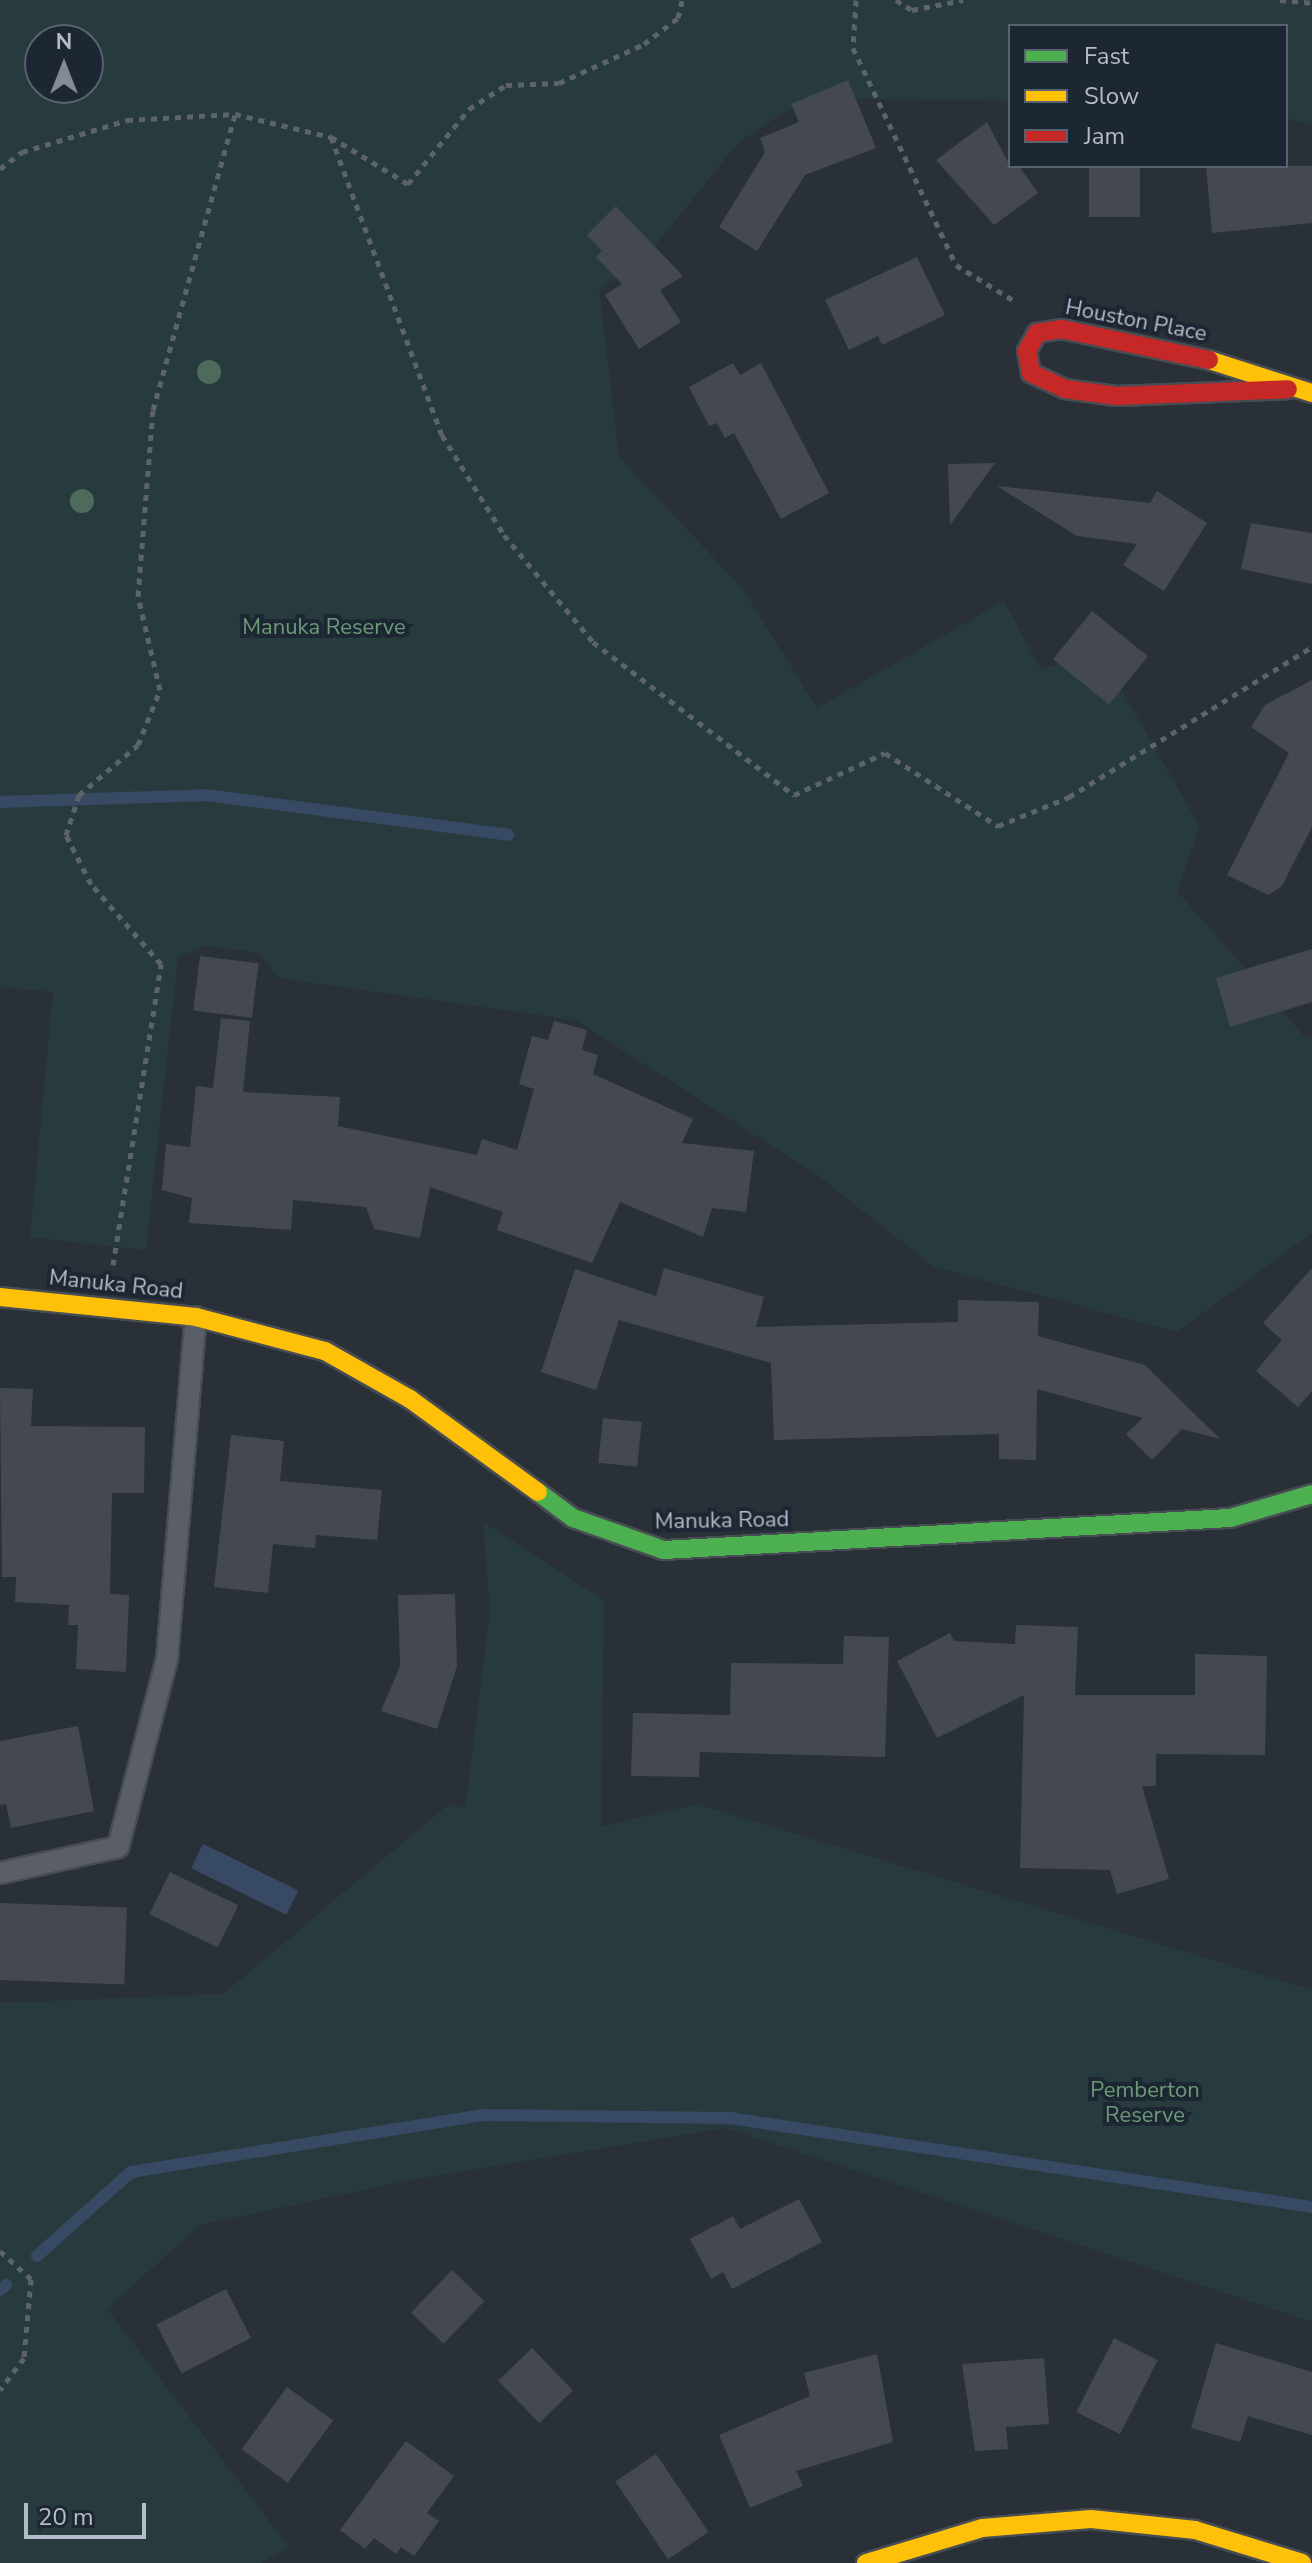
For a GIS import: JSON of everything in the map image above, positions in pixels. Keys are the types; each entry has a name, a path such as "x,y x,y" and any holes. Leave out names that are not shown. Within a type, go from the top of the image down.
{"street":[{"name":"Houston Place","path":"1288,389 1117,396 1065,389 1031,373 1027,351 1037,333 1062,329 1186,352 1288,389 1312,393"},
{"name":"Manuka Road","path":"0,1297 196,1317 285,1336 372,1375 543,1500 651,1548 729,1550 1216,1520 1312,1494"},
{"path":"866,2563 982,2528 1091,2519 1195,2530 1302,2563"}],"lane":[{"path":"0,1873 118,1847 167,1659 196,1317"}],"path":[{"path":"0,169 22,152 127,120 235,114 331,137 408,184 469,109 506,85 559,83 644,44 678,18 682,0"},
{"path":"856,0 853,48 956,265 1026,308"},
{"path":"896,0 912,10 963,0"},
{"path":"1280,0 1312,3"},
{"path":"112,1276 161,964 91,884 66,835 79,795 138,745 160,690 138,596 153,410 235,114"},
{"path":"331,137 442,435 504,535 593,642 794,795 885,753 998,826 1069,797 1312,647"},
{"path":"0,2251 31,2279 24,2358 0,2390"}],"green space":[{"name":"Manuka Reserve","path":"0,0 1312,0 1312,125 1288,119 1288,24 1008,24 1008,101 807,98 739,142 639,266 599,288 619,457 742,588 817,708 1004,601 1040,668 1102,655 1200,827 1177,891 1305,1037 1312,1035 1312,1233 1177,1332 934,1267 816,1174 575,1020 277,978 260,953 205,946 178,957 146,1250 30,1237 53,992 0,987"},
{"name":"Pemberton Reserve","path":"483,1522 604,1600 601,1827 697,1804 1312,1990 1312,2322 726,2128 410,2180 200,2225 107,2309 289,2547 262,2563 0,2563 0,2003 223,1994 450,1803 465,1809 490,1613"}],"water":[{"path":"203,1844 298,1890 286,1915 191,1868"}],"building":[{"path":"848,80 876,148 805,175 757,251 719,227 765,152 760,138 799,122 791,104"},
{"path":"987,122 1008,162 1008,168 1020,168 1038,193 994,225 936,160"},
{"path":"1312,166 1312,223 1212,233 1206,168"},
{"path":"1089,168 1140,168 1140,217 1089,217"},
{"path":"616,206 683,276 660,290 681,322 639,349 605,295 622,284 596,257 602,251 587,235"},
{"path":"917,257 945,315 882,345 878,336 849,350 825,300"},
{"path":"733,363 740,375 761,363 829,493 781,519 734,433 725,438 717,423 709,426 689,387"},
{"path":"995,463 950,525 948,464"},
{"path":"997,486 1150,503 1157,491 1207,523 1164,591 1123,565 1137,544 1077,536"},
{"path":"1251,523 1312,533 1312,584 1241,569"},
{"path":"1092,611 1148,656 1109,704 1053,659"},
{"path":"1312,680 1312,827 1282,886 1268,895 1227,875 1289,753 1251,727 1265,705"},
{"path":"1312,949 1312,1002 1230,1027 1216,978"},
{"path":"200,956 259,963 252,1018 193,1011"},
{"path":"221,1018 250,1021 243,1092 340,1097 338,1126 477,1155 482,1139 517,1150 534,1089 519,1084 532,1036 548,1040 554,1021 587,1030 582,1050 598,1055 593,1074 693,1119 682,1143 754,1151 746,1212 712,1208 703,1237 620,1202 592,1263 497,1230 503,1212 430,1187 420,1238 374,1229 366,1207 293,1200 291,1230 189,1223 192,1198 162,1190 166,1144 190,1147 196,1086 213,1088"},
{"path":"664,1268 764,1297 756,1327 958,1322 958,1300 1039,1302 1038,1336 1145,1365 1220,1439 1182,1429 1152,1460 1126,1434 1143,1418 1037,1389 1036,1460 999,1459 999,1434 774,1440 771,1363 619,1320 596,1390 541,1372 575,1269 656,1296"},
{"path":"1312,1268 1312,1391 1298,1407 1256,1371 1282,1340 1263,1323"},
{"path":"0,1388 33,1389 31,1426 145,1427 144,1493 112,1493 110,1594 129,1595 126,1672 76,1669 78,1625 68,1625 69,1605 15,1602 16,1577 2,1577"},
{"path":"603,1418 642,1422 637,1467 598,1463"},
{"path":"231,1435 284,1441 280,1481 382,1490 377,1540 316,1535 315,1548 273,1544 268,1593 214,1587"},
{"path":"455,1594 457,1666 437,1729 381,1711 400,1666 398,1595"},
{"path":"1016,1625 1078,1627 1075,1695 1195,1695 1195,1654 1267,1656 1265,1755 1156,1754 1156,1786 1142,1786 1169,1879 1117,1894 1110,1870 1020,1868 1024,1695 937,1738 897,1661 950,1633 954,1641 1015,1644"},
{"path":"844,1636 889,1637 885,1757 700,1752 699,1777 631,1776 633,1713 730,1715 731,1663 843,1664"},
{"path":"78,1726 94,1811 11,1828 6,1804 0,1805 0,1741"},
{"path":"170,1872 238,1905 218,1948 149,1914"},
{"path":"0,1903 127,1907 124,1984 0,1980"},
{"path":"799,2199 822,2242 732,2289 723,2272 711,2279 690,2239 733,2216 740,2229"},
{"path":"452,2270 484,2301 443,2344 411,2312"},
{"path":"226,2289 251,2338 181,2373 157,2324"},
{"path":"1114,2338 1158,2360 1120,2434 1076,2412"},
{"path":"1216,2343 1312,2372 1312,2435 1248,2416 1240,2442 1191,2428"},
{"path":"532,2348 573,2390 539,2423 498,2381"},
{"path":"877,2354 893,2442 796,2471 803,2486 750,2508 719,2435 810,2396 804,2373"},
{"path":"1044,2358 1049,2424 1006,2427 1008,2449 975,2451 962,2364"},
{"path":"287,2387 333,2421 288,2483 242,2449"},
{"path":"406,2441 454,2476 427,2513 439,2521 414,2556 401,2547 396,2554 374,2538 365,2549 340,2530"},
{"path":"656,2454 709,2532 668,2559 615,2481"}],"waterway":[{"path":"0,802 206,795 508,835"},
{"path":"37,2256 131,2172 481,2115 730,2118 1312,2207"},
{"path":"0,2290 6,2285"}],"traffic: fast":[{"path":"538,1492 573,1518 664,1550 1230,1518 1312,1494"}],"traffic: slow":[{"path":"1209,360 1312,393"},
{"path":"0,1297 196,1317 325,1351 410,1399 538,1492"},
{"path":"866,2563 982,2528 1091,2519 1195,2530 1302,2563"}],"traffic: jam":[{"path":"1209,360 1062,329 1037,333 1027,351 1031,373 1065,389 1117,396 1288,389"}]}
